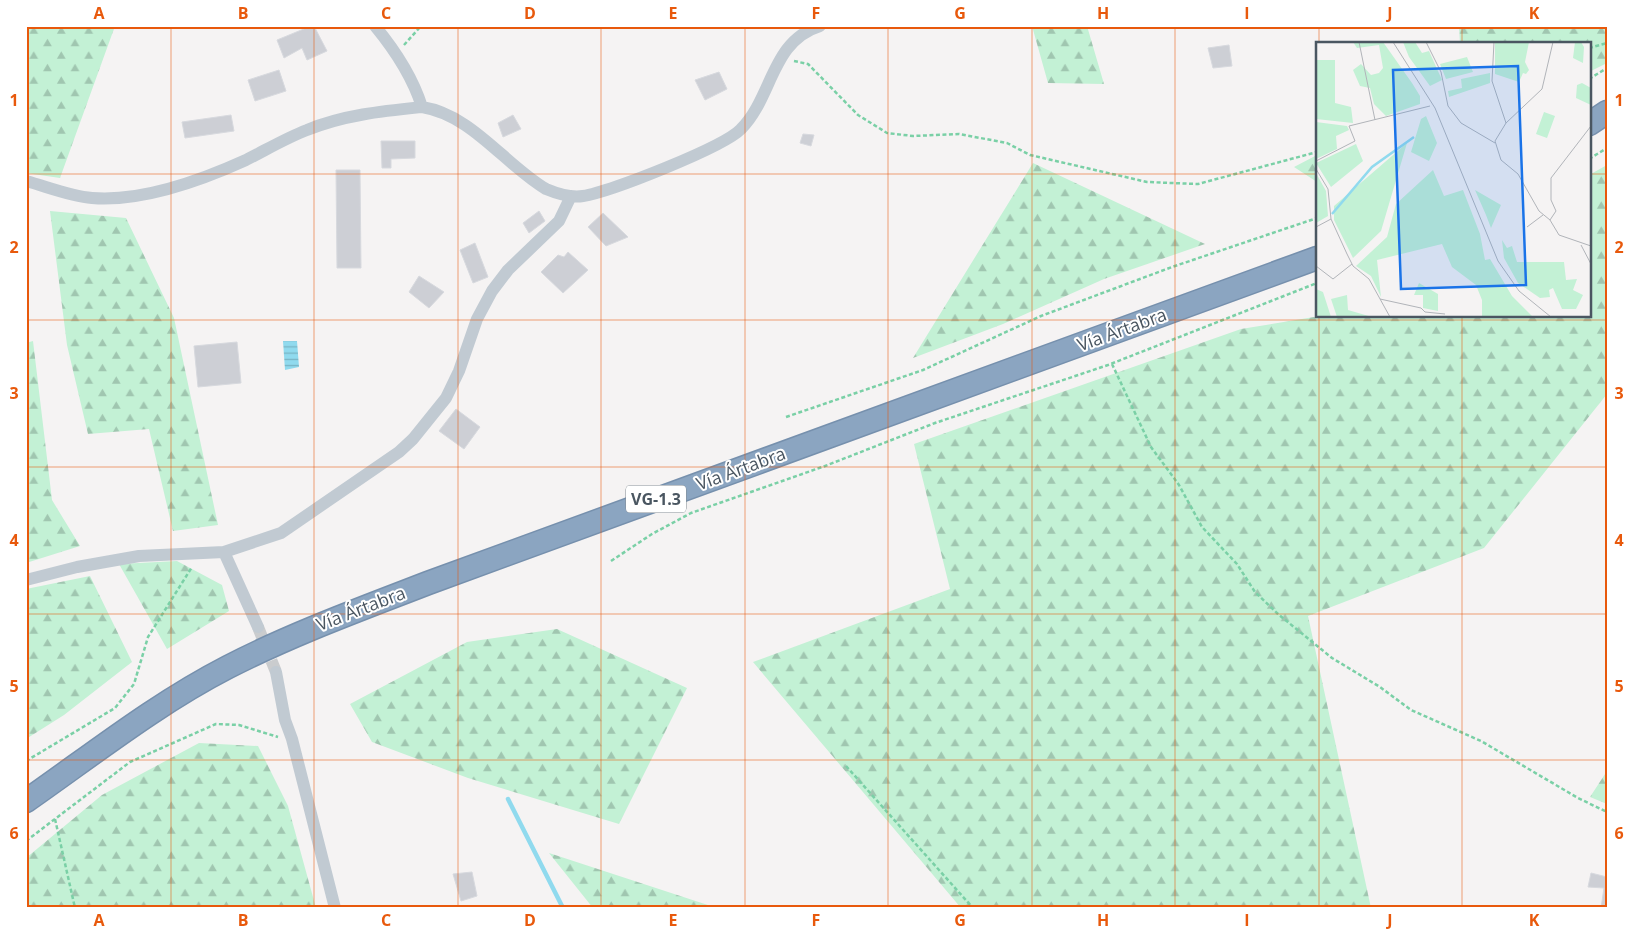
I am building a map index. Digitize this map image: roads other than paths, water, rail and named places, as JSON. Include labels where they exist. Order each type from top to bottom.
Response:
[{"type":"highway","points":[[1590,123],[1607,112]]},
{"type":"highway","name":"Vía Ártabra","points":[[26,801],[144,717],[227,667],[296,634],[428,583],[1316,258]]},
{"type":"street","points":[[375,26],[417,92],[422,107]]},
{"type":"street","points":[[26,181],[91,198],[148,192],[181,185],[244,160],[307,130],[336,120],[422,107],[432,109],[460,121],[534,182],[558,194],[583,196],[601,192],[732,138],[755,111],[779,58],[791,43],[809,29],[820,26]]},
{"type":"street","points":[[26,580],[139,556],[224,552],[281,533],[326,500],[399,452],[413,440],[446,398],[459,372],[477,319],[492,291],[508,270],[559,221],[571,196]]},
{"type":"street","points":[[224,552],[258,627]]},
{"type":"street","points":[[276,672],[285,720],[292,739],[335,908]]},
{"type":"water","points":[[283,341],[297,341],[299,367],[285,370]]},
{"type":"waterway","points":[[508,799],[563,908]]},
{"type":"tunnel","points":[[258,627],[276,672]]}]
